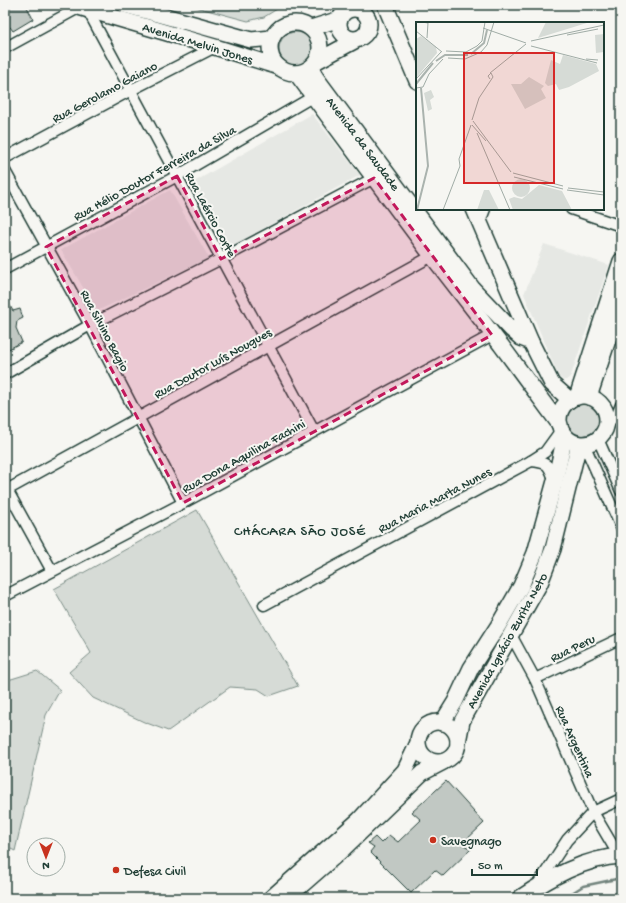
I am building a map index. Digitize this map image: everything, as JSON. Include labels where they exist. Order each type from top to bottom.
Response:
[{"type":"street","name":"Avenida Melvin Jones","points":[[125,5],[251,40],[272,38]]},
{"type":"street","name":"Avenida Melvin Jones","points":[[80,7],[279,67]]},
{"type":"street","points":[[5,48],[80,7]]},
{"type":"street","name":"Rua Laércio Corte","points":[[80,7],[131,90],[314,431]]},
{"type":"street","points":[[314,64],[320,54],[320,47],[319,40],[311,28],[293,23],[277,31],[272,38],[270,46],[274,61],[284,71],[296,73],[304,72],[314,64],[363,35],[369,23],[365,14],[357,9],[366,9],[393,26],[416,79]]},
{"type":"street","points":[[311,28],[366,9]]},
{"type":"street","points":[[363,35],[350,39],[342,34],[339,24],[366,9]]},
{"type":"street","points":[[363,35],[366,9]]},
{"type":"street","name":"Rua Gerolamo Gaiano","points":[[5,158],[131,90],[215,47]]},
{"type":"street","name":"Avenida da Saudade","points":[[314,64],[311,69],[317,79],[473,289],[521,337],[552,384],[578,398]]},
{"type":"street","name":"Avenida da Saudade","points":[[296,73],[432,256],[497,340],[562,430]]},
{"type":"street","name":"Rua Hélio Doutor Ferreira da Silva","points":[[5,268],[177,176],[314,96]]},
{"type":"street","name":"Rua Silvino Bagio","points":[[5,171],[90,325],[137,418],[183,502]]},
{"type":"street","points":[[5,374],[90,325],[221,259],[374,178]]},
{"type":"street","points":[[574,210],[621,226]]},
{"type":"street","points":[[480,213],[521,337],[497,340]]},
{"type":"street","name":"Rua Doutor Luís Nougues","points":[[6,489],[432,256]]},
{"type":"street","points":[[578,398],[621,261]]},
{"type":"street","points":[[578,398],[596,399],[605,409],[607,416],[607,423],[602,435],[587,443],[571,441],[562,430],[559,418],[561,411],[578,398],[621,301]]},
{"type":"street","name":"Rua Dona Aquilina Fachini","points":[[5,596],[314,431],[497,340]]},
{"type":"street","points":[[607,423],[617,415],[621,405]]},
{"type":"street","name":"Rua Maria Marta Nunes","points":[[264,605],[531,461],[545,452],[562,430]]},
{"type":"street","name":"Avenida Ignácio Zurita Neto","points":[[442,722],[455,702],[471,668],[521,586],[535,553],[555,481],[562,430]]},
{"type":"street","points":[[587,443],[621,491]]},
{"type":"street","points":[[587,443],[621,527]]},
{"type":"street","name":"Avenida Ignácio Zurita Neto","points":[[458,742],[462,721],[540,583],[553,549],[587,443]]},
{"type":"street","points":[[531,461],[543,462],[548,465],[555,481]]},
{"type":"street","points":[[6,489],[52,571]]},
{"type":"street","name":"Rua Argentina","points":[[511,635],[535,679],[594,812],[620,856]]},
{"type":"street","name":"Rua Peru","points":[[535,679],[621,638]]},
{"type":"street","points":[[271,898],[359,820],[405,770],[417,745],[419,733],[423,728],[435,722],[442,722],[448,725],[457,736],[457,749],[454,755],[422,772],[343,850],[287,898]]},
{"type":"street","points":[[417,745],[419,752],[429,761],[436,763],[443,762]]},
{"type":"street","points":[[536,888],[567,840],[594,812],[621,799]]},
{"type":"street","points":[[520,898],[567,871],[592,861],[620,856]]},
{"type":"highlighted area","points":[[177,176],[221,259],[374,178],[492,335],[183,503],[46,247]]},
{"type":"shaded area","points":[[188,5],[280,5],[277,9],[264,17],[248,21]]},
{"type":"shaded area","points":[[296,32],[308,37],[313,49],[308,61],[296,66],[284,61],[279,49],[284,37]]},
{"type":"shaded area","points":[[312,114],[360,175],[232,246],[222,239],[193,188],[194,182]]},
{"type":"shaded area","points":[[170,190],[209,258],[97,311],[61,250]]},
{"type":"shaded area","points":[[544,244],[609,265],[570,378],[566,380],[559,377],[524,294]]},
{"type":"shaded area","points":[[583,403],[595,408],[600,420],[595,432],[583,437],[571,432],[566,420],[571,408]]},
{"type":"shaded area","points":[[197,510],[298,686],[269,696],[258,689],[230,687],[168,731],[144,722],[93,698],[69,672],[91,653],[54,589]]},
{"type":"shaded area","points":[[37,671],[60,690],[46,715],[15,851],[5,846],[5,681]]},
{"type":"building","points":[[9,5],[26,5],[33,19],[13,31],[10,27],[5,27],[5,7]]},
{"type":"building","points":[[9,304],[13,311],[20,309],[23,318],[17,321],[16,328],[22,342],[5,351],[5,306]]},
{"type":"building","name":"Savegnago","points":[[446,781],[484,823],[462,844],[471,849],[443,876],[435,870],[411,893],[370,852],[374,847],[368,843],[375,837],[381,843],[389,835],[398,842],[421,820],[412,812]]},
{"type":"waterway","points":[[564,898],[583,886],[621,878]]},
{"type":"place","name":"Savegnago","points":[[433,840]]},
{"type":"place","name":"Defesa Civil","points":[[116,870]]},
{"type":"district","name":"CHÁCARA SÃO JOSÉ","points":[[300,530]]}]
